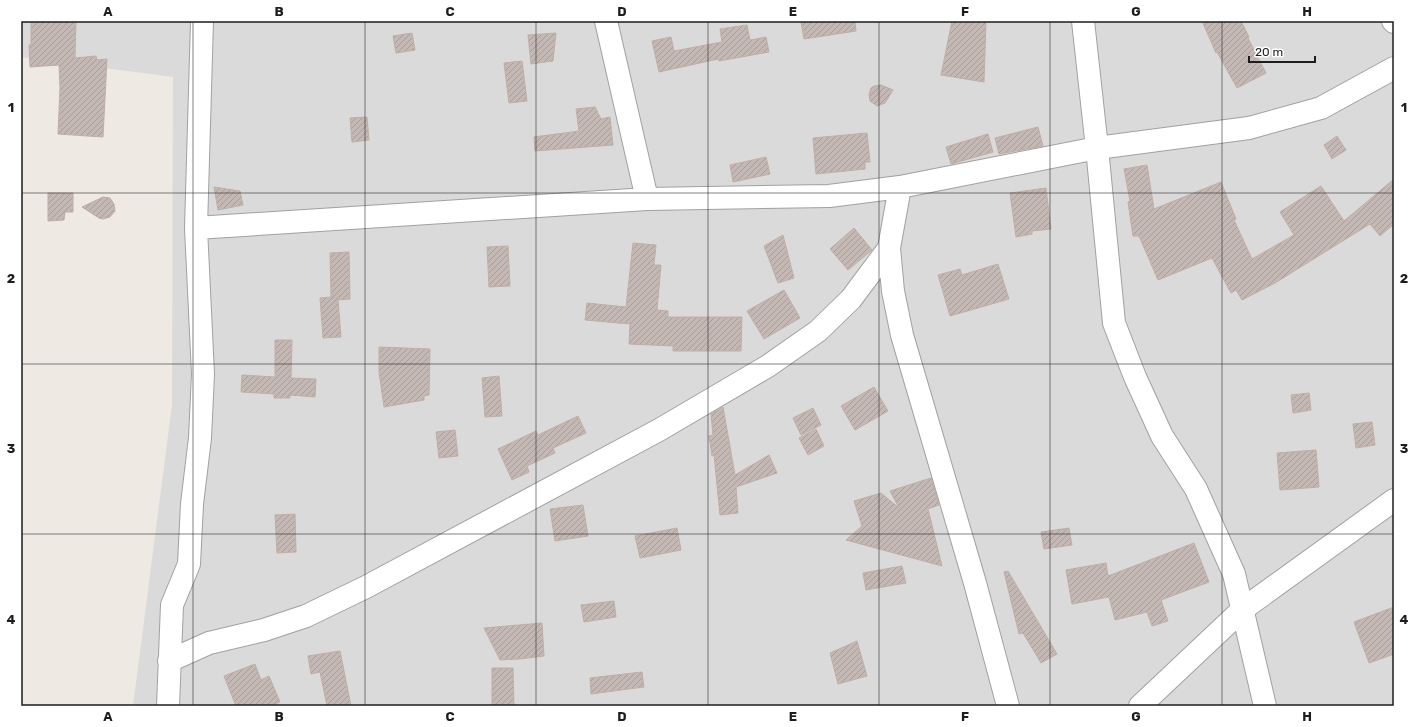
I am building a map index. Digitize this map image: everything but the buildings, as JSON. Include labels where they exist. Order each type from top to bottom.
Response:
[{"type":"street","points":[[168,706],[172,605],[189,564],[192,504],[200,438],[203,374],[196,228],[202,21]]},
{"type":"street","points":[[606,21],[647,199]]},
{"type":"street","points":[[1083,21],[1114,323],[1135,377],[1162,436],[1196,489],[1234,574],[1265,706]]},
{"type":"street","points":[[196,228],[647,199],[829,196],[900,187],[1097,148],[1249,128],[1321,108],[1394,68]]},
{"type":"street","points":[[900,187],[889,248],[893,291],[902,335],[976,583],[1008,706]]},
{"type":"street","points":[[169,661],[209,643],[264,630],[306,616],[366,587],[659,430],[768,366],[818,331],[851,299],[889,248]]},
{"type":"street","points":[[1140,706],[1243,609],[1394,500]]},
{"type":"shaded area","points":[[21,21],[1394,21],[1394,706],[133,706],[172,405],[173,77],[21,57]]}]
